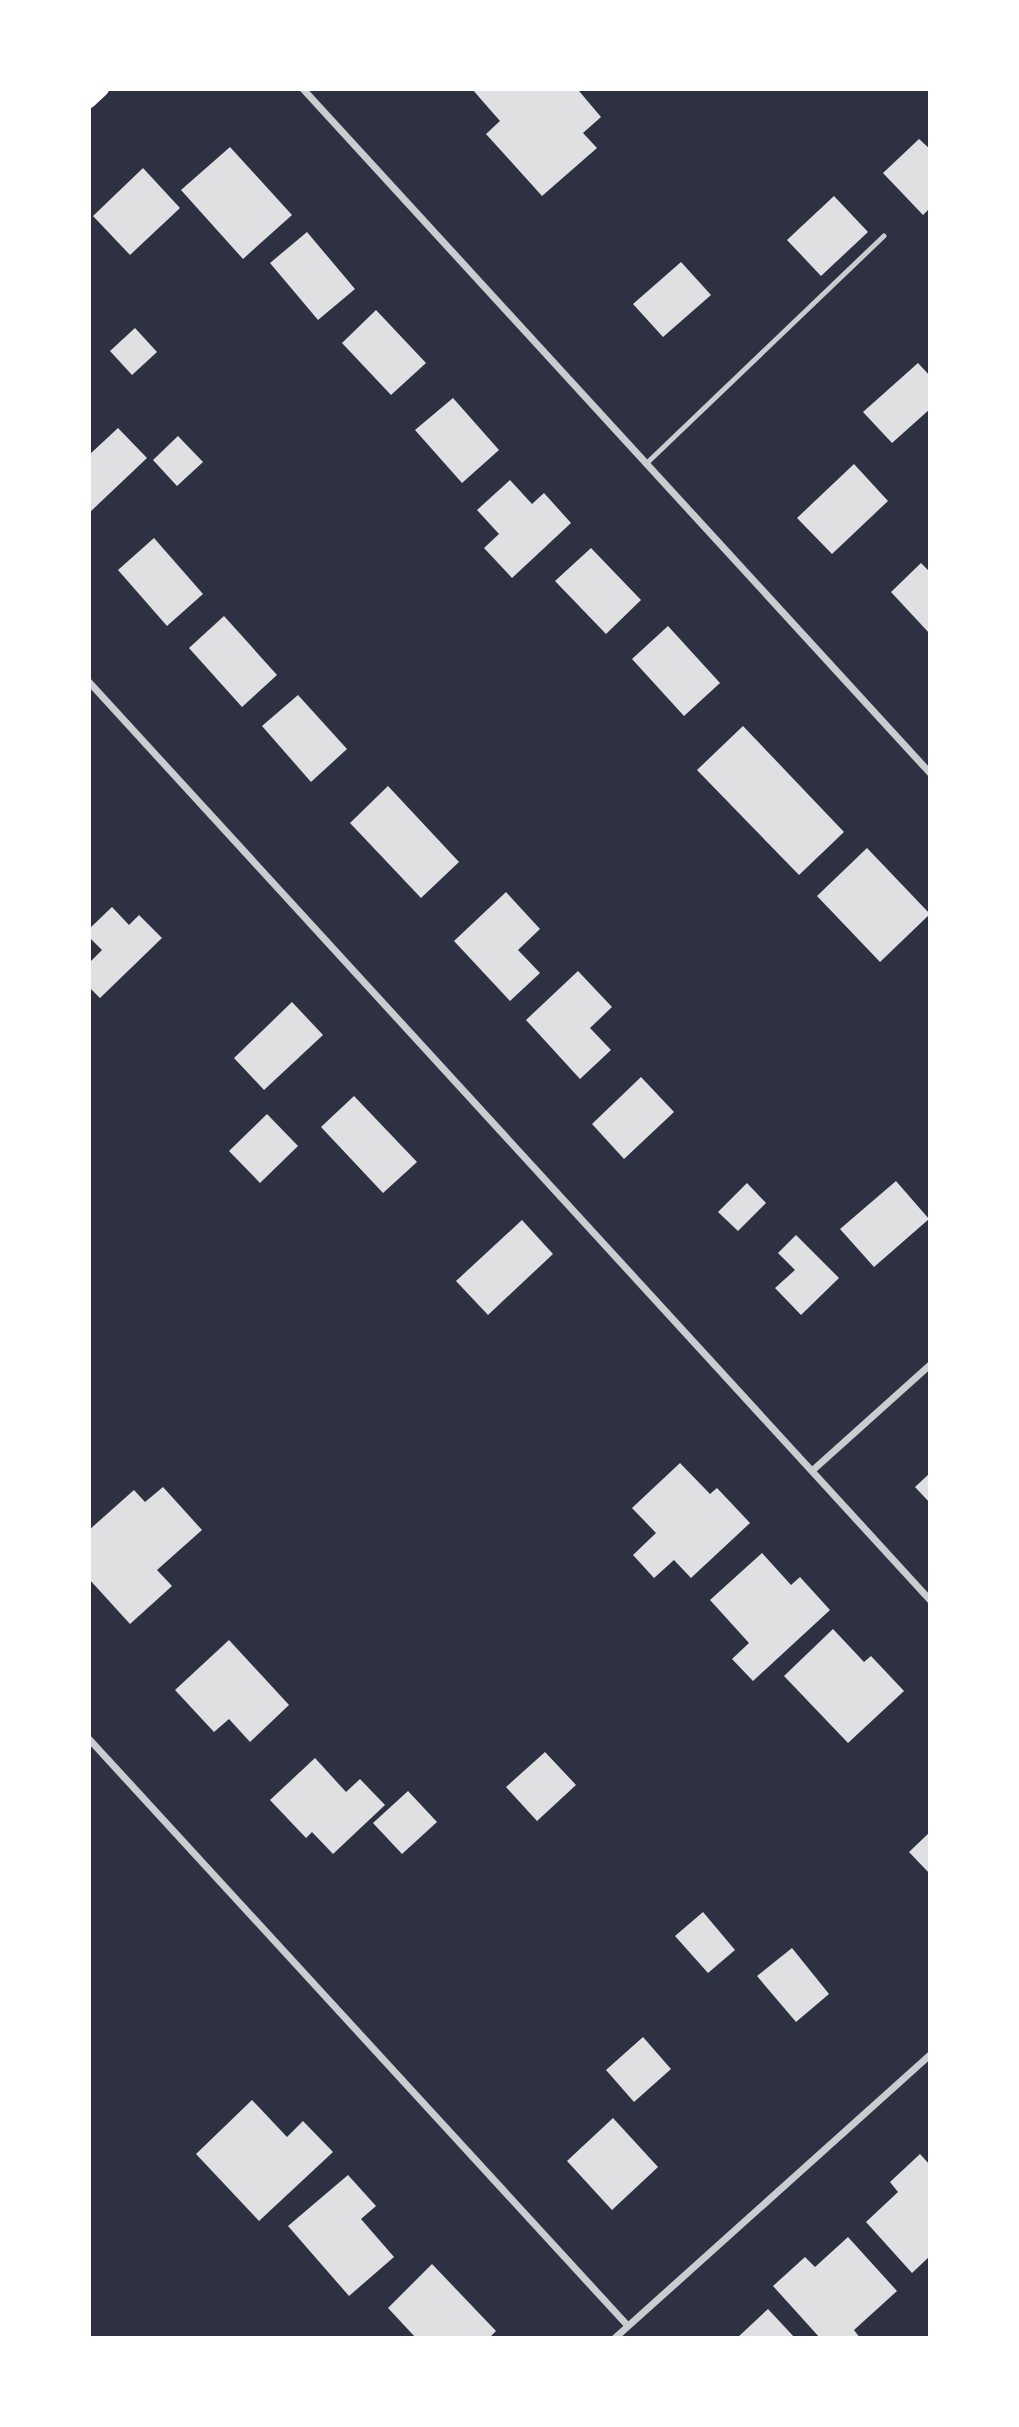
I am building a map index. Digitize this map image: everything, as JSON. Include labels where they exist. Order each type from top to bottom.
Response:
[{"type":"main road","points":[[89,101],[102,89]]},
{"type":"street","points":[[303,89],[930,773]]},
{"type":"street","points":[[89,681],[930,1600]]},
{"type":"street","points":[[812,1471],[930,1365]]},
{"type":"street","points":[[89,1739],[628,2326]]},
{"type":"street","points":[[615,2338],[930,2055]]},
{"type":"lane","points":[[647,463],[884,236]]},
{"type":"building","points":[[472,89],[581,89],[579,91],[601,117],[583,133],[597,148],[542,196],[486,134],[500,121]]},
{"type":"building","points":[[919,139],[930,149],[930,208],[923,215],[883,173]]},
{"type":"building","points":[[230,147],[292,215],[243,259],[181,190]]},
{"type":"building","points":[[143,168],[180,208],[130,255],[93,216]]},
{"type":"building","points":[[834,196],[868,232],[821,276],[787,240]]},
{"type":"building","points":[[307,232],[355,289],[318,320],[270,263]]},
{"type":"building","points":[[681,262],[711,295],[663,337],[633,304]]},
{"type":"building","points":[[376,310],[426,363],[391,395],[342,343]]},
{"type":"building","points":[[135,328],[157,352],[132,375],[110,351]]},
{"type":"building","points":[[918,363],[930,376],[930,409],[892,443],[863,412]]},
{"type":"building","points":[[453,398],[499,450],[462,483],[415,430]]},
{"type":"building","points":[[118,428],[147,458],[89,513],[89,455]]},
{"type":"building","points":[[178,436],[203,462],[177,486],[153,460]]},
{"type":"building","points":[[854,464],[888,501],[832,554],[797,518]]},
{"type":"building","points":[[510,480],[532,504],[544,493],[571,523],[512,578],[484,548],[499,534],[477,510]]},
{"type":"building","points":[[154,538],[203,594],[167,626],[118,570]]},
{"type":"building","points":[[591,548],[641,600],[606,634],[555,581]]},
{"type":"building","points":[[921,563],[930,572],[930,634],[891,592]]},
{"type":"building","points":[[224,616],[277,675],[242,707],[189,648]]},
{"type":"building","points":[[668,626],[720,683],[684,716],[632,659]]},
{"type":"building","points":[[298,695],[347,749],[311,782],[262,726]]},
{"type":"building","points":[[743,726],[844,832],[799,875],[697,770]]},
{"type":"building","points":[[388,786],[459,862],[421,898],[350,823]]},
{"type":"building","points":[[867,848],[930,914],[880,962],[817,896]]},
{"type":"building","points":[[506,892],[540,929],[518,950],[540,973],[510,1001],[454,941]]},
{"type":"building","points":[[112,907],[129,925],[139,915],[162,938],[100,998],[89,987],[89,963],[102,950],[89,937],[89,929]]},
{"type":"building","points":[[578,971],[612,1007],[590,1028],[611,1050],[580,1079],[526,1020]]},
{"type":"building","points":[[292,1002],[323,1035],[264,1090],[234,1058]]},
{"type":"building","points":[[641,1077],[674,1112],[624,1159],[592,1124]]},
{"type":"building","points":[[354,1096],[417,1162],[383,1193],[321,1127]]},
{"type":"building","points":[[267,1114],[298,1146],[260,1183],[229,1151]]},
{"type":"building","points":[[896,1181],[929,1219],[874,1267],[840,1229]]},
{"type":"building","points":[[747,1183],[766,1203],[738,1231],[718,1212]]},
{"type":"building","points":[[522,1220],[553,1254],[488,1315],[456,1281]]},
{"type":"building","points":[[796,1235],[839,1278],[801,1315],[775,1288],[795,1270],[778,1253]]},
{"type":"building","points":[[680,1463],[710,1494],[717,1488],[750,1523],[691,1578],[674,1560],[654,1578],[633,1555],[656,1533],[632,1508]]},
{"type":"building","points":[[930,1473],[930,1503],[915,1487]]},
{"type":"building","points":[[163,1487],[202,1530],[157,1570],[172,1586],[130,1624],[89,1579],[89,1530],[134,1490],[145,1502]]},
{"type":"building","points":[[762,1553],[791,1585],[800,1577],[830,1610],[753,1681],[732,1659],[749,1643],[710,1600]]},
{"type":"building","points":[[833,1629],[864,1662],[871,1656],[904,1691],[848,1743],[784,1676]]},
{"type":"building","points":[[229,1640],[289,1705],[250,1742],[229,1719],[214,1732],[175,1690]]},
{"type":"building","points":[[545,1752],[576,1785],[537,1821],[506,1787]]},
{"type":"building","points":[[315,1758],[346,1792],[360,1779],[385,1805],[333,1854],[312,1832],[306,1838],[270,1800]]},
{"type":"building","points":[[408,1791],[437,1822],[402,1854],[373,1823]]},
{"type":"building","points":[[930,1832],[930,1874],[909,1852]]},
{"type":"building","points":[[703,1912],[735,1950],[708,1973],[675,1936]]},
{"type":"building","points":[[792,1948],[829,1994],[796,2022],[757,1976]]},
{"type":"building","points":[[643,2037],[671,2069],[634,2102],[606,2070]]},
{"type":"building","points":[[252,2100],[287,2137],[303,2121],[333,2152],[259,2221],[196,2154]]},
{"type":"building","points":[[613,2118],[658,2167],[612,2210],[567,2161]]},
{"type":"building","points":[[920,2154],[930,2165],[930,2256],[912,2273],[866,2222],[898,2192],[890,2182]]},
{"type":"building","points":[[348,2175],[376,2206],[361,2219],[394,2257],[349,2296],[288,2226]]},
{"type":"building","points":[[848,2237],[897,2291],[854,2330],[860,2338],[820,2338],[773,2286],[805,2257],[815,2267]]},
{"type":"building","points":[[432,2264],[496,2331],[489,2338],[416,2338],[388,2308]]},
{"type":"building","points":[[768,2309],[795,2338],[737,2338]]}]
